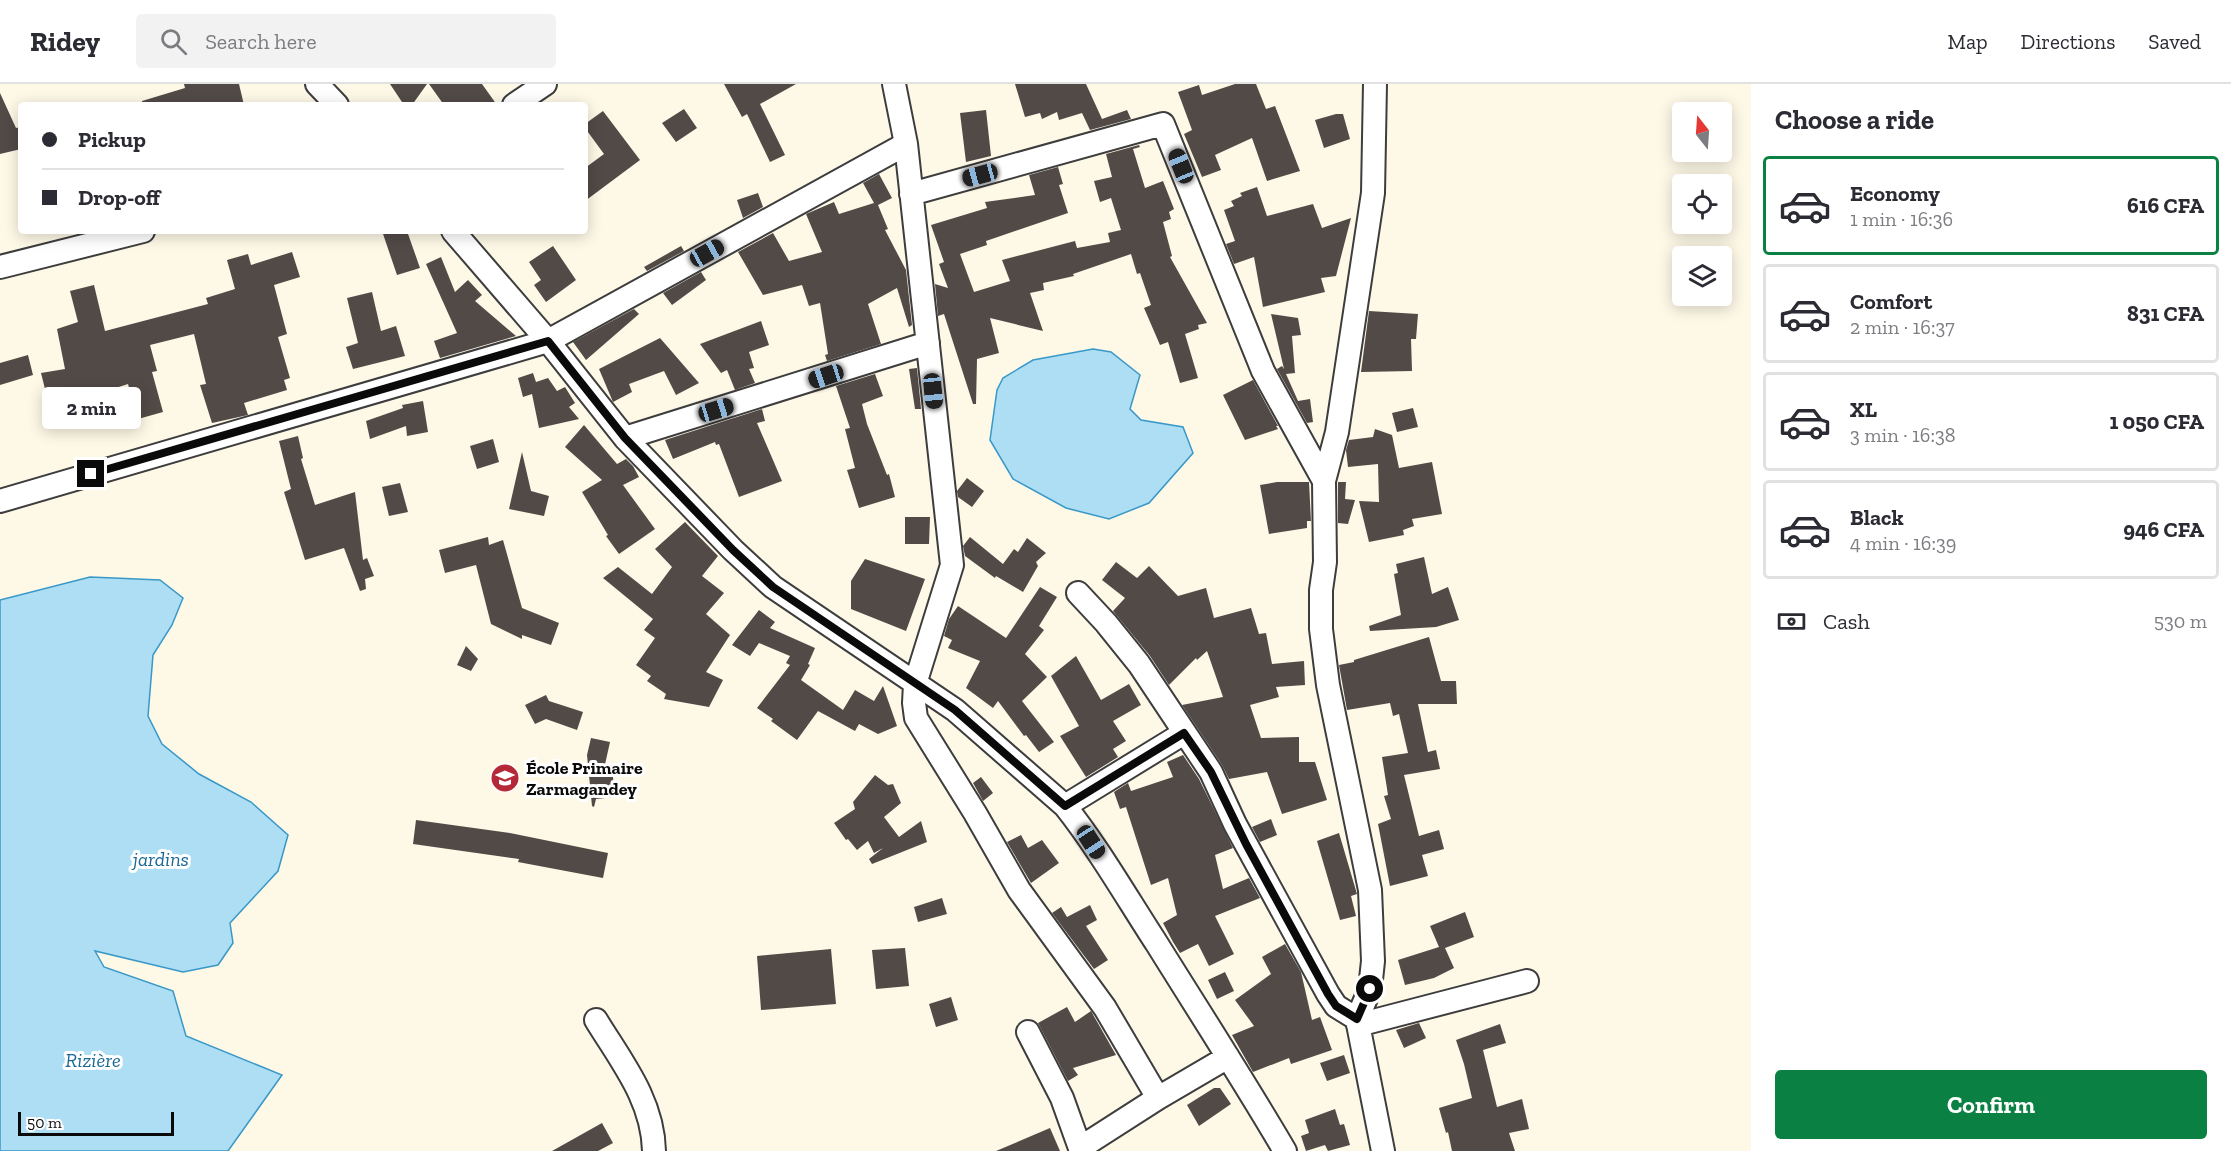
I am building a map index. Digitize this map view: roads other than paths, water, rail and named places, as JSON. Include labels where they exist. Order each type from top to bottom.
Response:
[{"type":"street","points":[[317,84],[334,102]]},
{"type":"street","points":[[518,102],[545,84]]},
{"type":"street","points":[[894,84],[906,144],[952,565],[915,684],[916,718],[975,813],[1019,890],[1105,1008],[1158,1098]]},
{"type":"street","points":[[1375,84],[1373,193],[1337,432],[1324,481],[1325,562],[1321,590],[1321,629],[1328,685],[1370,900],[1373,961],[1370,989],[1358,1022],[1383,1151]]},
{"type":"street","points":[[911,194],[1163,124],[1263,371],[1324,481]]},
{"type":"street","points":[[0,501],[548,341],[906,144]]},
{"type":"street","points":[[0,267],[131,234]]},
{"type":"street","points":[[456,234],[548,341],[625,438],[733,550],[773,587],[955,710],[1065,806],[1080,825],[1228,1057],[1285,1151]]},
{"type":"street","points":[[625,438],[928,343]]},
{"type":"street","points":[[1078,593],[1139,664],[1211,772],[1240,834],[1336,1006],[1358,1022],[1527,981]]},
{"type":"street","points":[[1065,806],[1184,733]]},
{"type":"street","points":[[596,1020],[644,1098],[654,1134],[654,1151]]},
{"type":"street","points":[[1028,1032],[1062,1098],[1081,1149],[1158,1098],[1228,1057]]},
{"type":"water","points":[[1093,349],[1111,352],[1140,375],[1130,409],[1141,420],[1183,427],[1193,453],[1149,503],[1109,519],[1066,508],[1013,479],[990,440],[997,390],[1003,378],[1033,360]]},
{"type":"water","points":[[90,577],[160,580],[183,598],[172,625],[153,655],[148,716],[162,744],[199,774],[251,802],[288,835],[278,871],[230,923],[233,943],[218,965],[183,972],[95,951],[104,967],[173,991],[186,1036],[282,1075],[228,1151],[0,1151],[0,600]]},
{"type":"place","name":"École Primaire Zarmagandey","points":[[505,778]]},
{"type":"water label","name":"jardins","points":[[161,859]]},
{"type":"water label","name":"Rizière","points":[[93,1060]]}]
